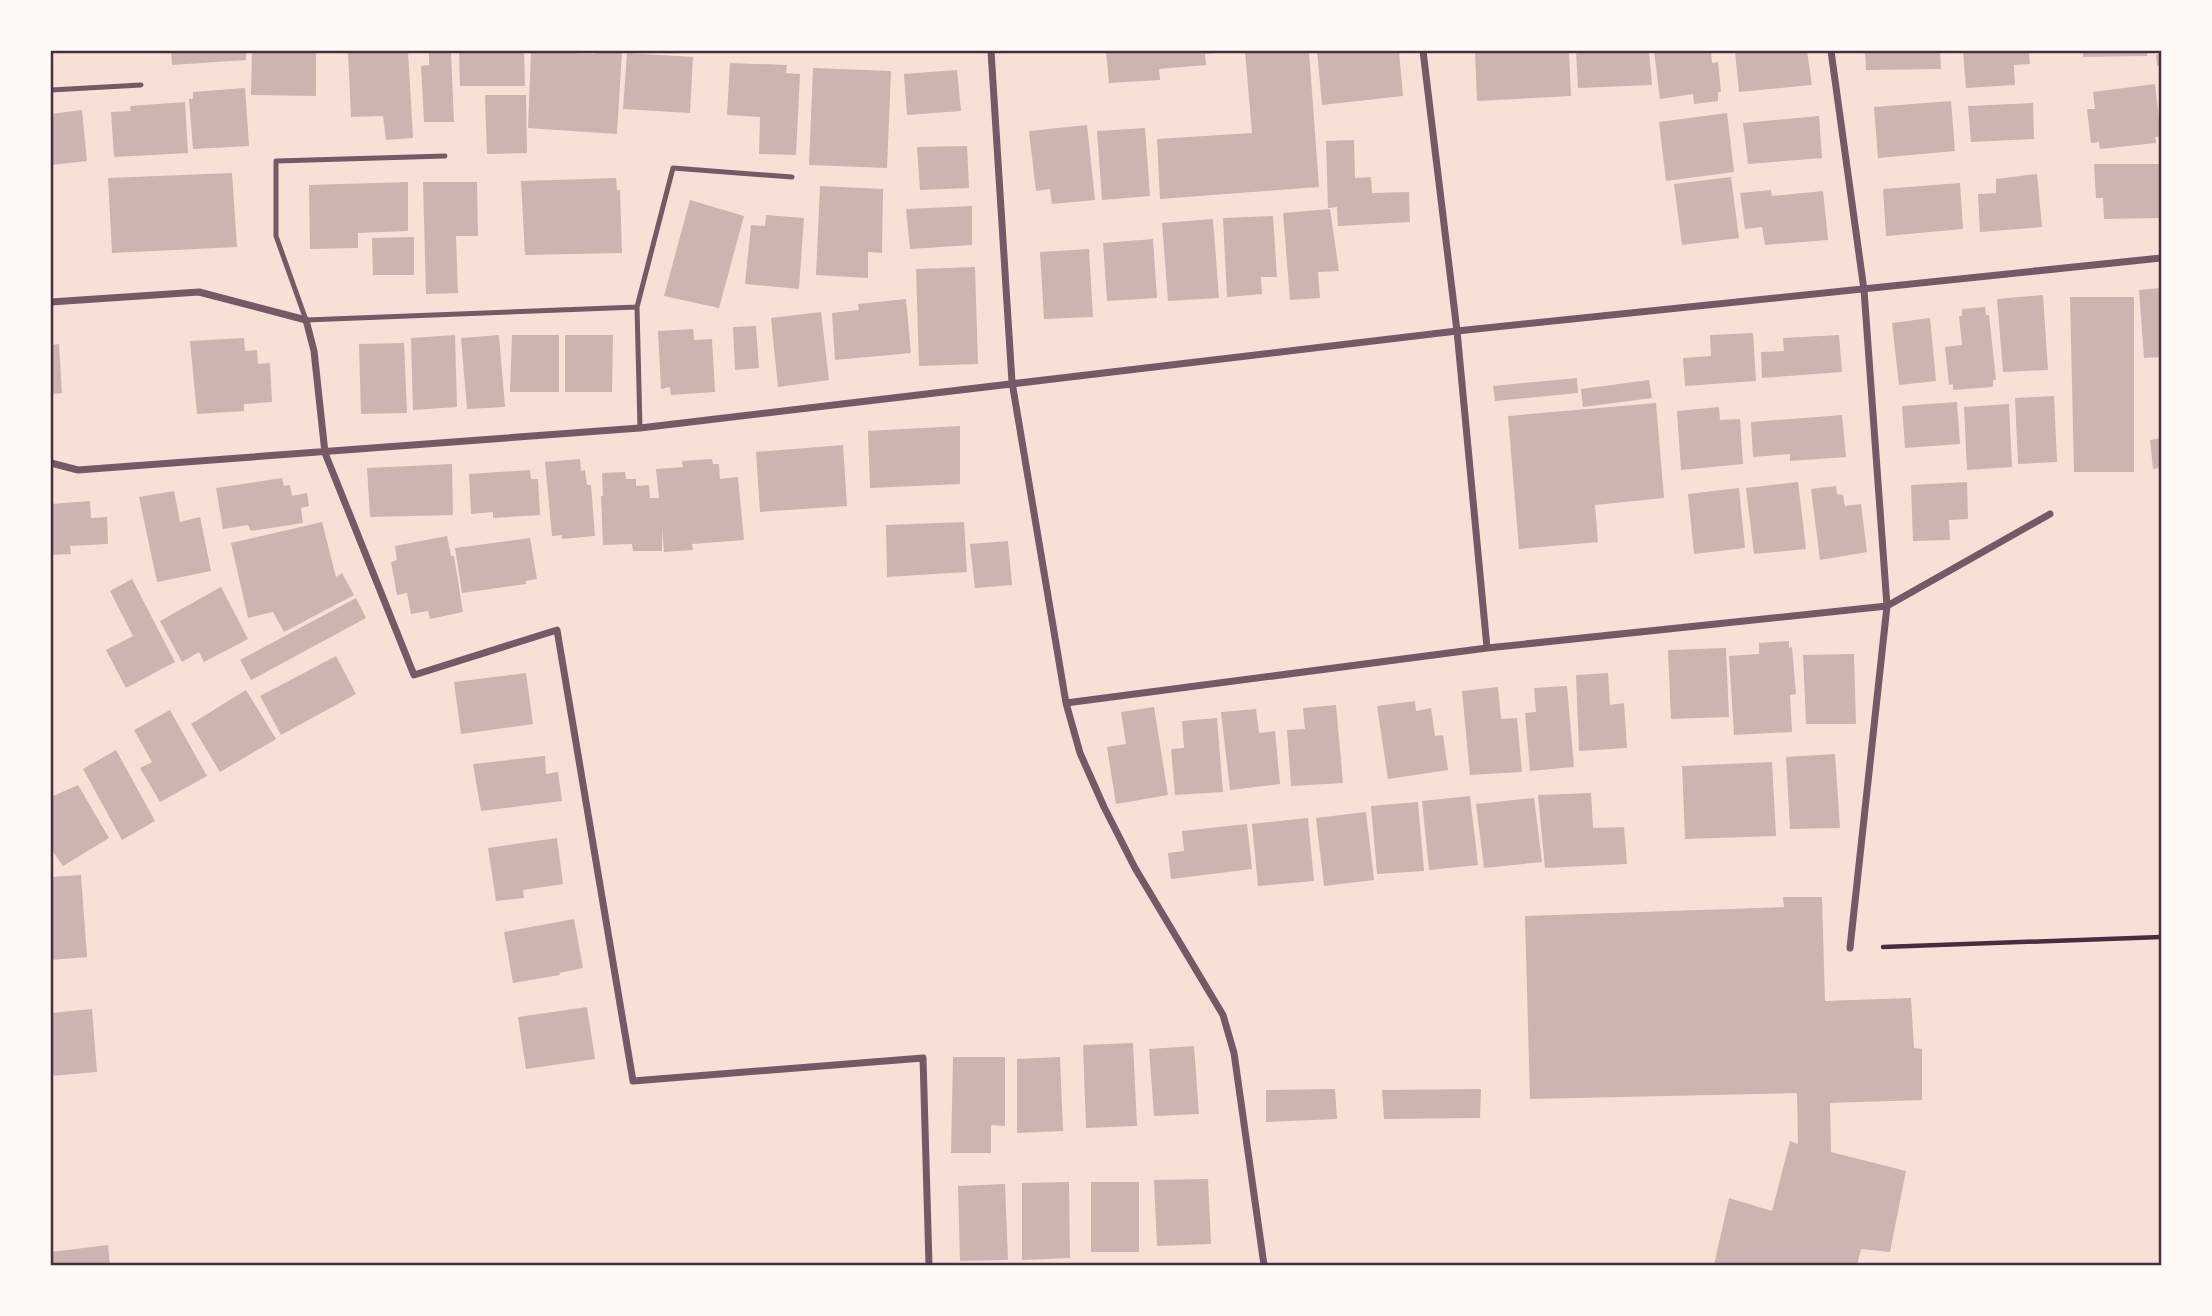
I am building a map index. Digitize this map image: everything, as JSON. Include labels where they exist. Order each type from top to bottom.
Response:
[{"type":"street","points":[[991,51],[1012,382],[1066,703],[1080,753],[1104,807],[1135,868],[1223,1015],[1234,1053],[1264,1265]]},
{"type":"street","points":[[1423,51],[1457,331],[1487,648]]},
{"type":"street","points":[[1831,51],[1864,290],[1887,606],[1850,948]]},
{"type":"street","points":[[51,463],[78,470],[640,428],[1457,331],[2161,258]]},
{"type":"street","points":[[51,302],[199,292],[306,320],[314,351],[325,453],[414,675],[557,630],[633,1082],[923,1058],[929,1265]]},
{"type":"street","points":[[1066,703],[1487,648],[1887,606],[2050,514]]},
{"type":"lane","points":[[51,90],[141,85]]},
{"type":"lane","points":[[445,156],[276,161],[276,236],[306,320],[637,307]]},
{"type":"lane","points":[[640,428],[637,307],[673,168],[792,177]]},
{"type":"path","points":[[1850,948],[2161,937]]},
{"type":"building","points":[[171,51],[246,51],[246,60],[172,65]]},
{"type":"building","points":[[252,51],[316,51],[316,96],[251,95]]},
{"type":"building","points":[[348,51],[408,51],[413,138],[386,140],[383,116],[351,117]]},
{"type":"building","points":[[429,51],[451,51],[454,122],[424,122],[421,66],[429,65]]},
{"type":"building","points":[[459,51],[524,51],[525,86],[460,86]]},
{"type":"building","points":[[531,51],[595,54],[596,51],[622,51],[617,134],[528,128]]},
{"type":"building","points":[[1106,51],[1216,53],[1205,54],[1206,65],[1159,69],[1160,80],[1109,83]]},
{"type":"building","points":[[1245,51],[1309,51],[1319,187],[1160,199],[1157,139],[1252,133]]},
{"type":"building","points":[[1317,51],[1399,51],[1403,96],[1322,105]]},
{"type":"building","points":[[1475,51],[1569,51],[1571,96],[1477,101]]},
{"type":"building","points":[[1576,51],[1649,51],[1652,85],[1578,88]]},
{"type":"building","points":[[1654,51],[1711,51],[1712,63],[1718,62],[1721,92],[1718,92],[1718,101],[1694,104],[1693,94],[1660,99]]},
{"type":"building","points":[[1735,51],[1807,51],[1812,85],[1739,92]]},
{"type":"building","points":[[1865,51],[1940,51],[1941,69],[1866,70]]},
{"type":"building","points":[[1963,51],[2029,51],[2030,64],[2014,65],[2015,85],[1966,88]]},
{"type":"building","points":[[2083,51],[2147,51],[2147,56],[2083,57]]},
{"type":"building","points":[[627,53],[693,57],[690,113],[623,109]]},
{"type":"building","points":[[2161,53],[2161,66],[2157,66],[2156,55]]},
{"type":"building","points":[[730,63],[787,65],[786,73],[800,74],[796,155],[759,154],[760,117],[727,115]]},
{"type":"building","points":[[813,68],[891,71],[887,168],[809,165]]},
{"type":"building","points":[[957,70],[961,111],[907,115],[904,74]]},
{"type":"building","points":[[2155,84],[2161,137],[2155,137],[2156,143],[2100,149],[2099,142],[2091,143],[2087,109],[2095,109],[2093,92]]},
{"type":"building","points":[[245,88],[249,146],[193,149],[189,99],[193,99],[193,92]]},
{"type":"building","points":[[485,95],[526,95],[527,153],[487,154]]},
{"type":"building","points":[[1951,101],[1955,151],[1878,158],[1874,107]]},
{"type":"building","points":[[185,102],[188,153],[114,157],[111,112],[131,111],[130,106]]},
{"type":"building","points":[[2033,103],[2034,139],[1971,142],[1968,106]]},
{"type":"building","points":[[82,110],[87,161],[51,165],[51,114]]},
{"type":"building","points":[[1727,113],[1734,172],[1666,181],[1659,122]]},
{"type":"building","points":[[1819,116],[1822,158],[1748,164],[1743,123]]},
{"type":"building","points":[[1087,125],[1095,200],[1052,204],[1050,189],[1036,191],[1029,131]]},
{"type":"building","points":[[1145,128],[1150,196],[1102,200],[1097,131]]},
{"type":"building","points":[[1354,140],[1355,178],[1371,177],[1372,193],[1409,192],[1410,222],[1338,226],[1337,207],[1328,208],[1326,141]]},
{"type":"building","points":[[967,146],[969,188],[920,190],[917,147]]},
{"type":"building","points":[[2094,164],[2161,164],[2161,218],[2104,219],[2103,198],[2096,198]]},
{"type":"building","points":[[232,173],[237,247],[112,253],[108,178]]},
{"type":"building","points":[[2037,174],[2042,227],[1980,232],[1978,194],[1996,193],[1996,179]]},
{"type":"building","points":[[1731,177],[1739,238],[1682,245],[1674,184]]},
{"type":"building","points":[[616,178],[617,190],[620,190],[622,253],[525,255],[521,181]]},
{"type":"building","points":[[408,182],[408,231],[358,233],[358,248],[310,249],[309,185]]},
{"type":"building","points":[[423,182],[477,182],[478,236],[456,236],[458,293],[426,294]]},
{"type":"building","points":[[1960,183],[1963,229],[1886,236],[1883,189]]},
{"type":"building","points":[[820,186],[883,189],[882,253],[868,252],[868,278],[816,275]]},
{"type":"building","points":[[1771,190],[1772,196],[1823,191],[1828,240],[1765,245],[1762,227],[1745,229],[1740,193]]},
{"type":"building","points":[[690,200],[744,216],[719,308],[664,296]]},
{"type":"building","points":[[972,206],[972,245],[910,249],[906,209]]},
{"type":"building","points":[[1330,209],[1339,271],[1318,272],[1320,298],[1290,300],[1283,213]]},
{"type":"building","points":[[766,215],[804,218],[799,289],[745,284],[751,225],[765,226]]},
{"type":"building","points":[[1273,216],[1277,277],[1261,277],[1262,294],[1227,297],[1223,218]]},
{"type":"building","points":[[1213,219],[1219,298],[1168,301],[1162,223]]},
{"type":"building","points":[[414,237],[414,275],[373,275],[372,238]]},
{"type":"building","points":[[1153,239],[1157,298],[1107,301],[1103,243]]},
{"type":"building","points":[[1089,249],[1093,317],[1044,319],[1040,252]]},
{"type":"building","points":[[975,267],[978,364],[919,366],[916,269]]},
{"type":"building","points":[[2161,288],[2161,357],[2144,358],[2139,290]]},
{"type":"building","points":[[2043,295],[2048,370],[2003,372],[1997,299]]},
{"type":"building","points":[[2070,297],[2134,297],[2134,472],[2074,472]]},
{"type":"building","points":[[906,299],[911,353],[835,360],[832,313],[859,310],[858,304]]},
{"type":"building","points":[[1985,307],[1986,315],[1989,315],[1996,380],[1993,380],[1993,387],[1953,390],[1953,384],[1949,385],[1945,347],[1962,345],[1959,316],[1962,316],[1962,309]]},
{"type":"building","points":[[821,312],[829,380],[778,387],[771,318]]},
{"type":"building","points":[[1930,318],[1936,381],[1899,385],[1892,323]]},
{"type":"building","points":[[756,326],[759,368],[735,370],[733,327]]},
{"type":"building","points":[[693,329],[694,340],[712,339],[715,392],[671,395],[670,387],[661,389],[658,331]]},
{"type":"building","points":[[1753,333],[1756,381],[1685,386],[1683,358],[1711,356],[1710,335]]},
{"type":"building","points":[[455,335],[457,407],[413,410],[411,338]]},
{"type":"building","points":[[499,335],[505,407],[467,409],[461,338]]},
{"type":"building","points":[[512,335],[559,335],[559,392],[510,392]]},
{"type":"building","points":[[565,335],[613,335],[612,392],[565,392]]},
{"type":"building","points":[[1839,335],[1842,372],[1762,378],[1761,352],[1784,351],[1783,338]]},
{"type":"building","points":[[244,338],[245,351],[257,350],[258,364],[270,363],[272,402],[244,404],[244,411],[197,414],[190,341]]},
{"type":"building","points":[[404,343],[407,413],[361,414],[359,344]]},
{"type":"building","points":[[59,344],[62,393],[51,394],[51,345]]},
{"type":"building","points":[[1577,378],[1578,393],[1495,401],[1493,386]]},
{"type":"building","points":[[1649,380],[1652,398],[1583,407],[1581,389]]},
{"type":"building","points":[[2054,396],[2057,462],[2018,464],[2015,398]]},
{"type":"building","points":[[1957,402],[1960,444],[1905,448],[1902,406]]},
{"type":"building","points":[[1656,403],[1664,498],[1595,505],[1598,542],[1519,549],[1508,416]]},
{"type":"building","points":[[2009,404],[2012,467],[1967,470],[1964,407]]},
{"type":"building","points":[[1719,407],[1720,420],[1740,419],[1743,464],[1681,470],[1677,411]]},
{"type":"building","points":[[1842,415],[1846,457],[1790,461],[1790,454],[1753,457],[1751,422]]},
{"type":"building","points":[[960,426],[960,484],[870,488],[868,431]]},
{"type":"building","points":[[2161,438],[2161,468],[2153,469],[2150,440]]},
{"type":"building","points":[[843,445],[847,506],[760,512],[756,452]]},
{"type":"building","points":[[580,459],[581,471],[585,470],[587,485],[591,485],[595,536],[562,539],[562,535],[552,536],[545,462]]},
{"type":"building","points":[[712,459],[713,464],[719,464],[720,479],[738,477],[744,540],[692,544],[693,550],[664,552],[662,528],[662,551],[633,551],[632,544],[603,545],[602,473],[625,472],[626,479],[636,479],[636,486],[649,485],[650,498],[659,498],[656,469],[683,467],[682,461]]},
{"type":"building","points":[[452,464],[453,515],[370,517],[367,468]]},
{"type":"building","points":[[530,470],[531,479],[538,479],[540,515],[493,518],[493,512],[471,514],[469,474]]},
{"type":"building","points":[[282,478],[284,486],[290,485],[292,496],[307,493],[309,506],[301,508],[303,523],[251,531],[248,525],[223,529],[216,488]]},
{"type":"building","points":[[1798,482],[1806,549],[1754,554],[1746,488]]},
{"type":"building","points":[[1967,482],[1968,519],[1949,520],[1950,540],[1913,541],[1911,485]]},
{"type":"building","points":[[1836,486],[1837,494],[1843,495],[1845,506],[1861,504],[1867,552],[1820,560],[1811,489]]},
{"type":"building","points":[[1739,488],[1745,548],[1694,554],[1688,494]]},
{"type":"building","points":[[174,491],[180,522],[200,517],[211,571],[157,582],[139,497]]},
{"type":"building","points":[[90,501],[91,518],[107,517],[108,544],[70,546],[71,554],[51,555],[51,504]]},
{"type":"building","points":[[322,522],[336,577],[342,573],[354,595],[284,632],[273,612],[248,618],[231,543]]},
{"type":"building","points":[[964,522],[967,572],[887,577],[886,525]]},
{"type":"building","points":[[447,536],[451,556],[454,556],[463,612],[430,619],[428,611],[411,614],[407,593],[397,595],[391,562],[397,560],[395,546]]},
{"type":"building","points":[[530,538],[537,579],[526,581],[526,584],[462,593],[455,548]]},
{"type":"building","points":[[1008,541],[1012,585],[975,588],[970,544]]},
{"type":"building","points":[[132,579],[175,662],[126,688],[106,650],[133,636],[110,591]]},
{"type":"building","points":[[221,587],[248,639],[204,662],[199,652],[182,662],[160,621]]},
{"type":"building","points":[[356,598],[366,618],[251,680],[240,660]]},
{"type":"building","points":[[1789,641],[1789,648],[1792,647],[1796,694],[1790,695],[1792,732],[1734,735],[1729,656],[1759,654],[1759,643]]},
{"type":"building","points":[[1726,648],[1729,717],[1671,719],[1668,650]]},
{"type":"building","points":[[1854,654],[1856,724],[1806,724],[1803,655]]},
{"type":"building","points":[[336,656],[356,694],[281,735],[260,696]]},
{"type":"building","points":[[526,673],[533,724],[461,734],[454,682]]},
{"type":"building","points":[[1608,673],[1610,705],[1624,703],[1627,748],[1579,751],[1576,675]]},
{"type":"building","points":[[1567,686],[1574,767],[1530,771],[1525,713],[1536,712],[1534,688]]},
{"type":"building","points":[[1498,687],[1501,719],[1517,718],[1522,772],[1470,775],[1462,691]]},
{"type":"building","points":[[246,690],[276,739],[220,772],[191,724]]},
{"type":"building","points":[[1415,701],[1416,711],[1431,708],[1435,736],[1443,735],[1448,770],[1388,779],[1377,706]]},
{"type":"building","points":[[1336,705],[1343,783],[1291,786],[1287,730],[1305,729],[1303,708]]},
{"type":"building","points":[[1154,707],[1168,795],[1116,804],[1107,747],[1126,744],[1121,712]]},
{"type":"building","points":[[1256,709],[1259,733],[1275,731],[1280,784],[1230,790],[1221,712]]},
{"type":"building","points":[[170,710],[207,776],[160,802],[140,768],[152,762],[134,730]]},
{"type":"building","points":[[1217,718],[1223,792],[1175,795],[1171,749],[1184,748],[1182,721]]},
{"type":"building","points":[[116,750],[155,821],[122,840],[83,769]]},
{"type":"building","points":[[1835,754],[1840,828],[1790,829],[1786,757]]},
{"type":"building","points":[[545,756],[546,774],[558,772],[562,801],[481,811],[473,764]]},
{"type":"building","points":[[1772,762],[1776,836],[1685,839],[1682,766]]},
{"type":"building","points":[[78,785],[109,838],[63,866],[51,849],[51,797]]},
{"type":"building","points":[[1591,793],[1593,828],[1624,827],[1627,864],[1545,868],[1538,795]]},
{"type":"building","points":[[1470,796],[1478,865],[1429,870],[1422,801]]},
{"type":"building","points":[[1534,798],[1542,862],[1484,868],[1476,804]]},
{"type":"building","points":[[1418,802],[1424,871],[1377,874],[1371,806]]},
{"type":"building","points":[[1366,812],[1374,880],[1324,886],[1316,818]]},
{"type":"building","points":[[1308,818],[1314,881],[1258,886],[1252,824]]},
{"type":"building","points":[[1247,824],[1252,869],[1171,879],[1168,853],[1184,851],[1182,831]]},
{"type":"building","points":[[557,838],[563,884],[523,890],[524,898],[496,901],[488,848]]},
{"type":"building","points":[[81,875],[87,957],[51,960],[51,877]]},
{"type":"building","points":[[1783,897],[1822,897],[1825,1001],[1911,998],[1914,1048],[1922,1049],[1922,1100],[1830,1103],[1831,1152],[1906,1171],[1890,1252],[1861,1249],[1857,1265],[1714,1265],[1729,1198],[1772,1211],[1790,1141],[1798,1144],[1797,1093],[1530,1099],[1525,916],[1784,907]]},
{"type":"building","points":[[574,919],[583,968],[513,983],[504,932]]},
{"type":"building","points":[[587,1007],[595,1059],[526,1069],[518,1017]]},
{"type":"building","points":[[92,1009],[97,1072],[51,1076],[51,1013]]},
{"type":"building","points":[[1133,1043],[1137,1126],[1086,1128],[1083,1045]]},
{"type":"building","points":[[1194,1046],[1199,1114],[1154,1116],[1149,1049]]},
{"type":"building","points":[[953,1057],[1005,1057],[1005,1126],[991,1125],[991,1153],[951,1153]]},
{"type":"building","points":[[1060,1057],[1063,1131],[1017,1133],[1017,1059]]},
{"type":"building","points":[[1335,1089],[1337,1119],[1266,1122],[1266,1090]]},
{"type":"building","points":[[1481,1089],[1480,1118],[1384,1119],[1382,1090]]},
{"type":"building","points":[[1208,1179],[1211,1244],[1157,1246],[1154,1180]]},
{"type":"building","points":[[1069,1182],[1070,1258],[1022,1260],[1022,1183]]},
{"type":"building","points":[[1091,1182],[1139,1182],[1139,1252],[1091,1252]]},
{"type":"building","points":[[1005,1184],[1008,1260],[960,1261],[958,1186]]},
{"type":"building","points":[[108,1245],[110,1265],[51,1265],[51,1252]]}]
